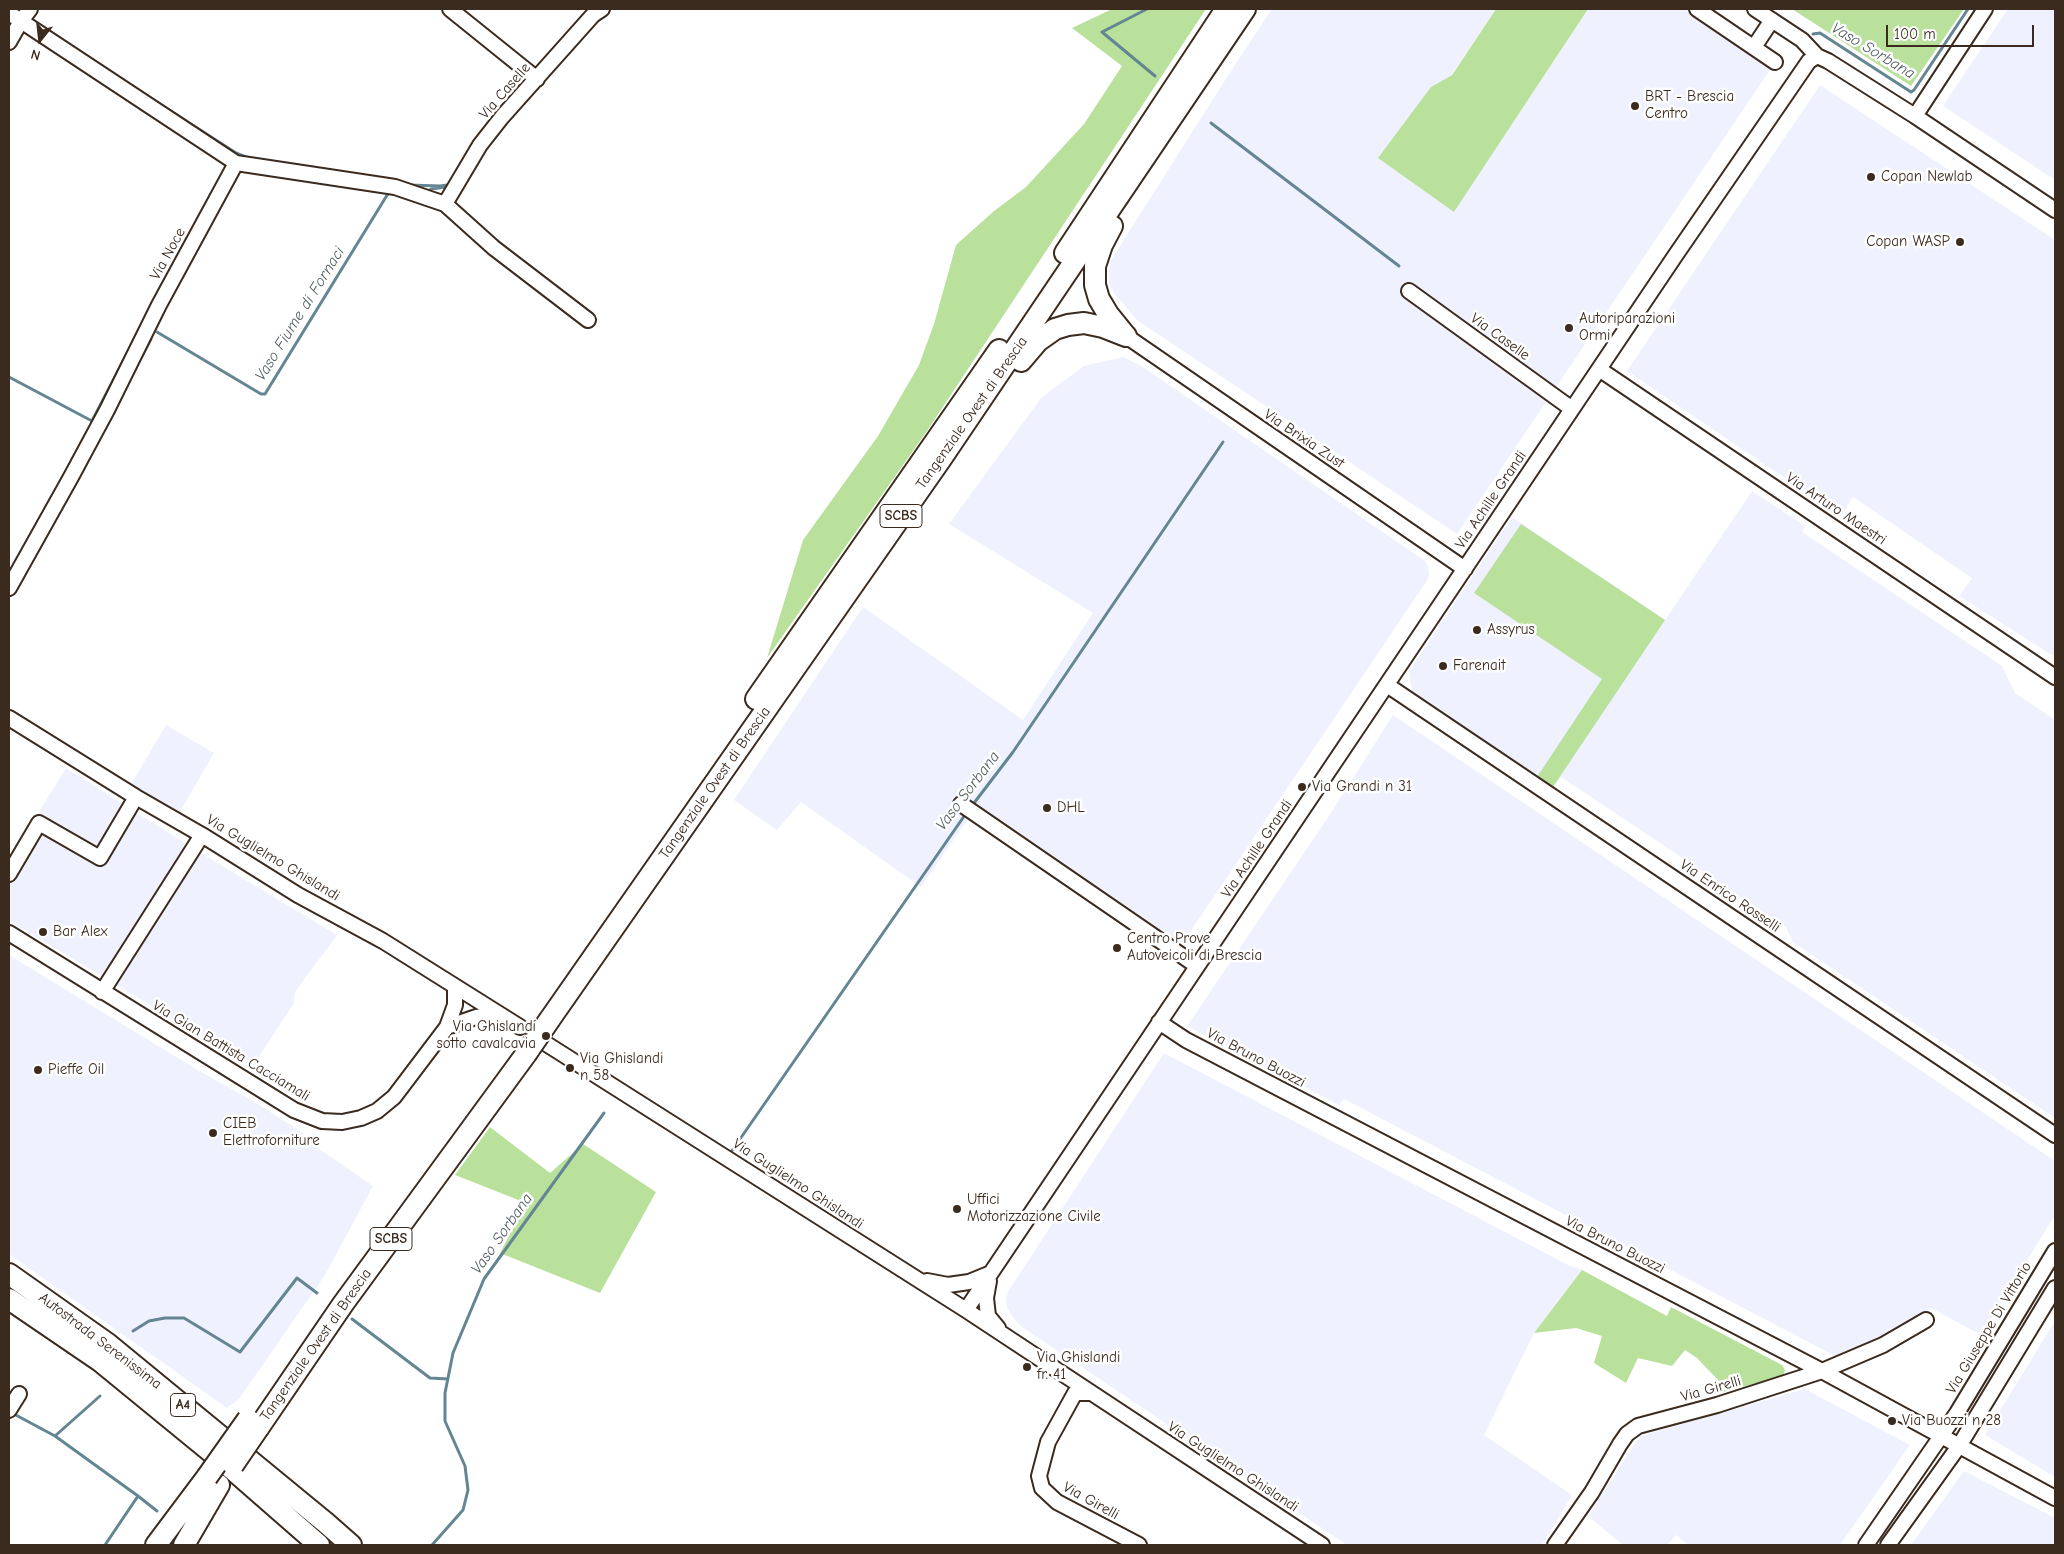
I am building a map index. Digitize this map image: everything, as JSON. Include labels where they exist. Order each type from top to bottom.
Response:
[{"type":"highway","name":"Tangenziale Ovest di Brescia","points":[[545,1015],[1049,278],[1226,9]]},
{"type":"highway","name":"Tangenziale Ovest di Brescia","points":[[156,1545],[209,1483],[343,1304],[520,1050],[941,459],[1245,9]]},
{"type":"highway","points":[[1126,336],[1108,314],[1099,299],[1095,284],[1095,266],[1102,245],[1140,182],[1158,139]]},
{"type":"highway","points":[[941,459],[966,436],[1026,355],[1038,342],[1055,329],[1084,323],[1103,327],[1126,336]]},
{"type":"highway","name":"Autostrada Serenissima","points":[[9,1274],[108,1344],[326,1523],[350,1545]]},
{"type":"highway","name":"Autostrada Serenissima","points":[[9,1298],[100,1361],[232,1469],[318,1545]]},
{"type":"highway","name":"Tangenziale Ovest di Brescia","points":[[170,1545],[209,1483]]},
{"type":"highway","points":[[144,1545],[209,1483]]},
{"type":"highway","points":[[184,1545],[209,1483]]},
{"type":"street","points":[[9,42],[30,9]]},
{"type":"street","points":[[450,9],[537,79]]},
{"type":"street","name":"Via Caselle","points":[[445,204],[480,145],[502,117],[593,16],[602,9]]},
{"type":"street","points":[[1697,9],[1775,62]]},
{"type":"street","points":[[1755,9],[1802,40],[1817,56],[1915,116],[2055,210]]},
{"type":"street","points":[[1915,116],[1985,9]]},
{"type":"street","points":[[9,13],[236,163],[395,187],[445,204],[494,248],[588,320]]},
{"type":"street","points":[[1754,47],[1772,20]]},
{"type":"street","name":"Via Achille Grandi","points":[[960,1306],[991,1273],[1808,61],[1817,56]]},
{"type":"street","name":"Via Noce","points":[[9,588],[89,444],[159,305],[236,163]]},
{"type":"street","name":"Via Caselle","points":[[1409,291],[1572,409]]},
{"type":"street","name":"Via Brixia Zust","points":[[1126,336],[1465,569]]},
{"type":"street","name":"Via Arturo Maestri","points":[[1599,369],[2055,677]]},
{"type":"street","name":"Via Enrico Rosselli","points":[[1387,685],[2055,1135]]},
{"type":"street","name":"Via Guglielmo Ghislandi","points":[[9,718],[298,894],[383,941],[515,1024],[492,1015],[476,1017],[447,1027]]},
{"type":"street","points":[[9,874],[40,823],[100,858],[136,797]]},
{"type":"street","points":[[961,804],[1197,966]]},
{"type":"street","points":[[102,992],[202,835]]},
{"type":"street","name":"Via Gian Battista Cacciamali","points":[[9,934],[294,1110],[322,1120],[342,1122],[361,1118],[377,1111],[394,1097],[447,1027],[454,1006],[455,988]]},
{"type":"street","name":"Via Bruno Buozzi","points":[[1160,1022],[1195,1045],[1822,1371],[2055,1498]]},
{"type":"street","name":"Via Guglielmo Ghislandi","points":[[546,1043],[960,1306],[1322,1545]]},
{"type":"street","name":"Via Giuseppe Di Vittorio","points":[[1866,1545],[1941,1436],[2055,1251]]},
{"type":"street","points":[[916,1279],[948,1285],[969,1282],[991,1273]]},
{"type":"street","name":"Via Achille Grandi","points":[[991,1273],[986,1298],[988,1316],[1002,1334]]},
{"type":"street","points":[[960,1306],[969,1282]]},
{"type":"street","points":[[1888,1545],[1959,1446],[2055,1288]]},
{"type":"street","name":"Via Girelli","points":[[1555,1545],[1592,1492],[1620,1444],[1627,1434],[1638,1426],[1717,1405],[1822,1371],[1883,1345],[1926,1320]]},
{"type":"street","name":"Via Guglielmo Ghislandi","points":[[1032,1354],[1074,1393],[1127,1416]]},
{"type":"street","points":[[1074,1393],[1092,1393]]},
{"type":"street","name":"Via Girelli","points":[[1074,1393],[1048,1442],[1039,1476],[1042,1488],[1057,1502],[1139,1545]]},
{"type":"street","points":[[9,1410],[19,1394]]},
{"type":"shaded area","points":[[1272,9],[1496,9],[1451,75],[1431,87],[1454,212],[1588,9],[1685,9],[1772,67],[1457,534],[1137,320],[1114,293],[1109,282],[1111,260]]},
{"type":"shaded area","points":[[2008,9],[2055,9],[2055,180],[1943,106]]},
{"type":"shaded area","points":[[1820,85],[2055,240],[2055,657],[1959,596],[1972,578],[1853,497],[1841,516],[1627,371]]},
{"type":"shaded area","points":[[1123,357],[1143,367],[1425,561],[1429,574],[1428,579],[1182,944],[975,803],[968,819],[921,887],[801,802],[777,830],[734,800],[863,607],[1023,720],[1093,613],[949,524],[1041,398],[1084,366]]},
{"type":"shaded area","points":[[1752,491],[1805,526],[1802,532],[2002,666],[2015,693],[2055,720],[2055,1118],[1793,942],[1786,927],[1561,777],[1553,787],[1412,692],[1409,671],[1512,517],[1665,620]]},
{"type":"shaded area","points":[[1393,715],[2055,1161],[2055,1215],[1981,1335],[1931,1308],[1895,1331],[1837,1357],[1344,1099],[1339,1105],[1187,1026],[1329,816]]},
{"type":"shaded area","points":[[166,725],[214,753],[178,815],[130,786]]},
{"type":"shaded area","points":[[66,768],[196,850],[337,935],[295,992],[294,1003],[253,1066],[9,921],[9,854],[12,855]]},
{"type":"shaded area","points":[[9,955],[201,1072],[253,1101],[314,1140],[312,1144],[373,1186],[325,1275],[239,1399],[227,1408],[9,1254]]},
{"type":"shaded area","points":[[1164,1053],[1570,1266],[1582,1270],[1534,1333],[1484,1435],[1572,1495],[1542,1545],[1347,1545],[1022,1327],[1014,1319],[1007,1307],[1006,1298],[1009,1290]]},
{"type":"shaded area","points":[[2055,1321],[2055,1477],[1985,1435]]},
{"type":"shaded area","points":[[1805,1389],[1910,1445],[1840,1545],[1688,1545],[1676,1535],[1667,1545],[1623,1545],[1588,1516],[1640,1436]]},
{"type":"shaded area","points":[[1964,1471],[2055,1518],[2055,1545],[1911,1545]]},
{"type":"green space","points":[[1112,9],[1206,9],[927,431],[767,658],[803,540],[878,436],[919,365],[934,324],[956,245],[994,211],[1026,187],[1084,124],[1122,66],[1072,28]]},
{"type":"green space","points":[[1496,9],[1588,9],[1454,212],[1378,158],[1431,87],[1452,75]]},
{"type":"green space","points":[[1792,9],[1964,9],[1911,86]]},
{"type":"green space","points":[[1521,524],[1665,620],[1553,787],[1537,777],[1602,679],[1474,593]]},
{"type":"green space","points":[[490,1127],[550,1173],[583,1144],[656,1192],[600,1293],[500,1253],[526,1203],[455,1175]]},
{"type":"green space","points":[[1582,1270],[1667,1316],[1671,1307],[1782,1365],[1785,1370],[1783,1376],[1723,1392],[1720,1382],[1697,1358],[1685,1350],[1672,1366],[1638,1358],[1626,1383],[1594,1363],[1602,1336],[1576,1328],[1534,1333]]},
{"type":"waterway","points":[[1147,9],[1102,32],[1155,76]]},
{"type":"waterway","name":"Vaso Sorbana","points":[[1813,34],[1820,33],[1911,92],[1968,9]]},
{"type":"waterway","points":[[113,74],[236,153],[248,158]]},
{"type":"waterway","points":[[1211,123],[1399,266]]},
{"type":"waterway","name":"Vaso Fiume di Fornaci","points":[[409,185],[440,186],[452,183]]},
{"type":"waterway","name":"Vaso Fiume di Fornaci","points":[[428,192],[431,189],[446,187]]},
{"type":"waterway","name":"Vaso Fiume di Fornaci","points":[[157,332],[261,394],[265,394],[389,192]]},
{"type":"waterway","name":"Vaso Fiume di Fornaci","points":[[9,377],[92,421],[162,286]]},
{"type":"waterway","name":"Vaso Fiume di Fornaci","points":[[137,365],[151,339]]},
{"type":"waterway","name":"Vaso Sorbana","points":[[971,807],[1013,752],[1223,442]]},
{"type":"waterway","name":"Vaso Sorbana","points":[[731,1152],[967,812]]},
{"type":"waterway","name":"Vaso Sorbana","points":[[432,1545],[463,1510],[468,1490],[465,1466],[445,1421],[445,1393],[453,1353],[484,1279],[604,1113]]},
{"type":"waterway","points":[[133,1331],[149,1321],[165,1318],[184,1318],[240,1352],[297,1278],[317,1293]]},
{"type":"waterway","points":[[352,1319],[430,1378],[448,1379]]},
{"type":"waterway","points":[[12,1413],[55,1436],[100,1396]]},
{"type":"waterway","points":[[55,1436],[138,1496]]},
{"type":"waterway","points":[[105,1545],[138,1496],[157,1511]]},
{"type":"place","name":"BRT - Brescia Centro","points":[[1635,106]]},
{"type":"place","name":"Copan Newlab","points":[[1871,177]]},
{"type":"place","name":"Copan WASP","points":[[1960,242]]},
{"type":"place","name":"Autoriparazioni Ormi","points":[[1569,328]]},
{"type":"place","name":"Assyrus","points":[[1477,630]]},
{"type":"place","name":"Farenait","points":[[1443,666]]},
{"type":"place","name":"Via Grandi n 31","points":[[1302,787]]},
{"type":"place","name":"DHL","points":[[1047,808]]},
{"type":"place","name":"Bar Alex","points":[[43,932]]},
{"type":"place","name":"Centro Prove Autoveicoli di Brescia","points":[[1117,948]]},
{"type":"place","name":"Via Ghislandi sotto cavalcavia","points":[[546,1036]]},
{"type":"place","name":"Via Ghislandi n 58","points":[[570,1068]]},
{"type":"place","name":"Pieffe Oil","points":[[38,1070]]},
{"type":"place","name":"CIEB Elettroforniture","points":[[213,1133]]},
{"type":"place","name":"Uffici Motorizzazione Civile","points":[[957,1209]]},
{"type":"place","name":"Via Ghislandi fr. 41","points":[[1027,1367]]},
{"type":"place","name":"Via Buozzi n 28","points":[[1892,1421]]}]
